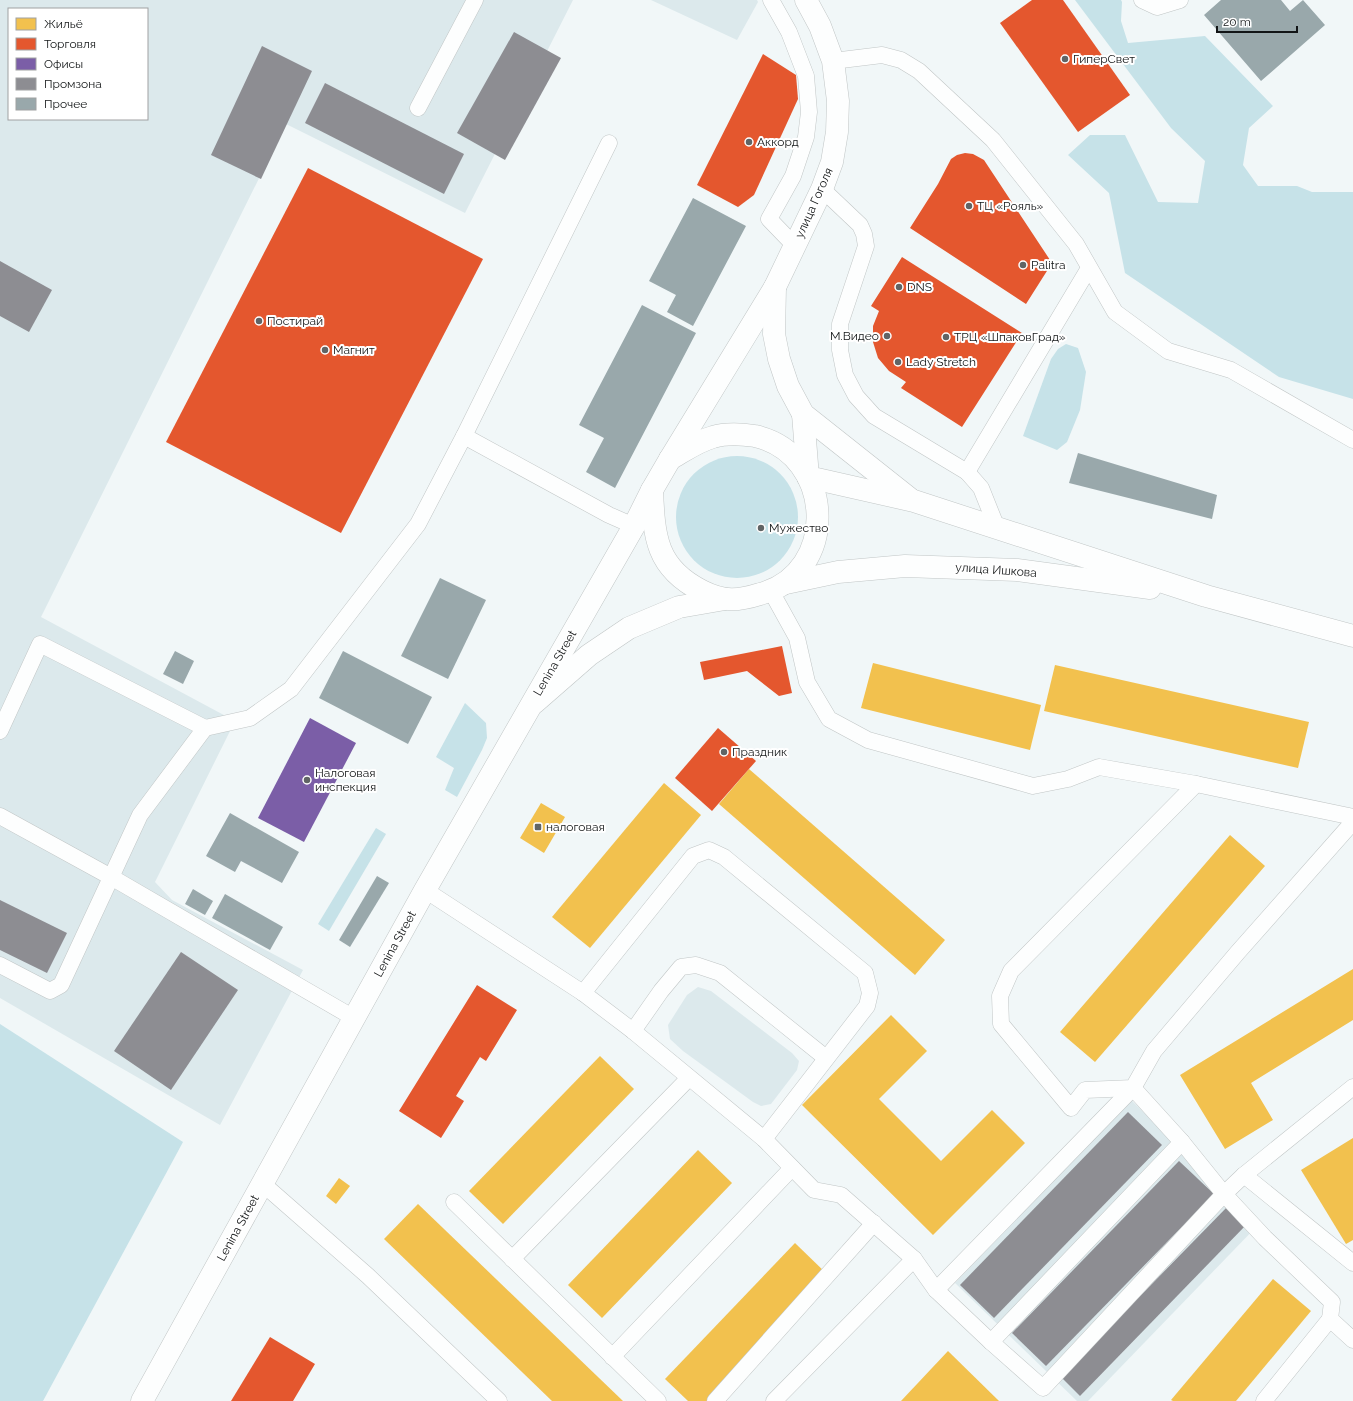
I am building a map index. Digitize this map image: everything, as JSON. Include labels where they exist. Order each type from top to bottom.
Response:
[{"type":"street","name":"улица Гоголя","points":[[652,490],[775,287],[822,189],[832,162],[837,132],[838,101],[833,61],[820,26],[806,0]]},
{"type":"street","name":"улица Гоголя","points":[[775,287],[774,334],[779,360],[788,386],[803,414],[914,501]]},
{"type":"street","points":[[803,414],[808,477]]},
{"type":"street","points":[[670,459],[694,445],[714,436],[743,434],[763,438],[779,446],[797,461],[808,477],[816,496],[819,520],[813,546],[802,567],[779,587]]},
{"type":"street","name":"улица Ишкова","points":[[808,477],[914,501],[1206,596],[1353,636]]},
{"type":"street","points":[[652,490],[656,537],[660,549],[669,565],[687,584],[712,596],[725,599]]},
{"type":"street","name":"Lenina Street","points":[[142,1401],[425,890],[634,526],[652,490]]},
{"type":"street","name":"улица Ишкова","points":[[725,599],[743,599],[779,587],[838,572],[905,566],[1017,570],[1206,596]]},
{"type":"street","points":[[529,708],[589,655],[629,628],[679,607],[725,599]]},
{"type":"lane","points":[[418,108],[475,0]]},
{"type":"lane","points":[[771,0],[789,32],[806,76],[809,112],[806,137],[792,176],[769,219],[795,246]]},
{"type":"lane","points":[[817,0],[820,26]]},
{"type":"lane","points":[[1142,0],[1157,7],[1180,0]]},
{"type":"lane","points":[[833,61],[882,55],[901,60],[919,71],[993,140],[1076,244],[1115,312],[1168,351],[1231,370],[1353,440]]},
{"type":"lane","points":[[0,731],[40,644],[205,728],[250,718],[291,689],[418,524],[464,436],[609,144]]},
{"type":"lane","points":[[822,189],[860,225],[864,234],[866,246],[840,324],[840,350],[845,375],[856,396],[874,416],[967,472],[981,488],[997,528]]},
{"type":"lane","points":[[967,472],[1089,268]]},
{"type":"lane","points":[[464,436],[609,515],[634,526]]},
{"type":"lane","points":[[779,587],[797,638],[807,682],[828,719],[868,740],[1033,786],[1068,779],[1099,767],[1196,784],[1353,817]]},
{"type":"lane","points":[[0,965],[50,991],[60,985],[140,815],[205,728]]},
{"type":"lane","points":[[1133,1088],[1086,1090],[1071,1108],[1001,1024],[1000,996],[1011,971],[1196,784]]},
{"type":"lane","points":[[0,816],[112,877],[354,1018]]},
{"type":"lane","points":[[936,1290],[1133,1088],[1154,1051],[1238,952],[1353,822]]},
{"type":"lane","points":[[583,993],[693,856],[709,850],[724,857],[865,973],[870,992],[867,1006],[764,1139]]},
{"type":"lane","points":[[425,890],[583,993],[633,1031],[764,1139],[814,1190],[841,1195],[914,1259],[936,1290],[1043,1388],[1224,1194],[1244,1175],[1353,1087]]},
{"type":"lane","points":[[633,1031],[661,991],[681,967],[696,965],[720,973],[826,1058]]},
{"type":"lane","points":[[512,1259],[689,1078]]},
{"type":"lane","points":[[1133,1088],[1182,1142],[1224,1194],[1265,1238],[1332,1302],[1330,1319],[1264,1401]]},
{"type":"lane","points":[[991,1342],[1182,1142]]},
{"type":"lane","points":[[612,1357],[792,1168]]},
{"type":"lane","points":[[1244,1175],[1353,1263]]},
{"type":"lane","points":[[263,1184],[368,1276],[499,1401]]},
{"type":"lane","points":[[454,1202],[658,1401]]},
{"type":"lane","points":[[715,1401],[874,1223]]},
{"type":"lane","points":[[774,1401],[914,1259]]},
{"type":"lane","points":[[1330,1319],[1353,1340]]},
{"type":"shaded area","points":[[0,0],[573,0],[465,213],[286,124],[41,617],[235,721],[155,882],[172,900],[303,970],[220,1125],[0,998]]},
{"type":"shaded area","points":[[651,0],[757,0],[758,2],[737,40]]},
{"type":"shaded area","points":[[1075,0],[1121,0],[1121,21],[1128,43],[1205,36],[1273,106],[1249,128],[1243,165],[1258,186],[1297,186],[1312,192],[1353,192],[1353,399],[1279,377],[1125,273],[1109,193],[1068,155],[1090,135],[1125,135],[1158,202],[1198,203],[1205,161],[1171,128]]},
{"type":"shaded area","points":[[1066,344],[1078,348],[1086,372],[1080,410],[1067,442],[1057,450],[1023,436],[1051,359],[1058,349]]},
{"type":"shaded area","points":[[737,456],[749,457],[760,461],[780,474],[793,494],[797,505],[797,529],[793,540],[780,560],[760,573],[749,577],[737,578],[725,577],[714,573],[694,560],[681,540],[677,529],[676,517],[677,505],[681,494],[694,474],[714,461],[725,457]]},
{"type":"shaded area","points":[[465,703],[486,723],[487,738],[457,797],[445,790],[454,768],[436,757]]},
{"type":"shaded area","points":[[376,828],[386,834],[329,931],[318,924]]},
{"type":"shaded area","points":[[698,987],[711,991],[792,1053],[799,1061],[797,1070],[771,1104],[761,1106],[753,1102],[683,1051],[670,1039],[668,1025],[687,995]]},
{"type":"shaded area","points":[[0,1024],[183,1142],[43,1401],[0,1401]]},
{"type":"shaded area","points":[[1131,1100],[1259,1224],[1088,1401],[1077,1401],[955,1283]]},
{"type":"building: Жильё","points":[[873,663],[1041,705],[1030,750],[861,708]]},
{"type":"building: Жильё","points":[[1055,665],[1309,722],[1298,768],[1044,711]]},
{"type":"building: Жильё","points":[[749,769],[945,940],[915,975],[719,804]]},
{"type":"building: Жильё","points":[[664,783],[701,815],[590,948],[552,917]]},
{"type":"building: Жильё","points":[[541,803],[565,817],[544,853],[520,838]]},
{"type":"building: Жильё","points":[[1230,835],[1265,866],[1095,1062],[1060,1032]]},
{"type":"building: Жильё","points":[[1353,969],[1353,1020],[1251,1083],[1273,1120],[1225,1149],[1180,1075]]},
{"type":"building: Жильё","points":[[891,1015],[927,1051],[879,1099],[941,1161],[992,1110],[1025,1143],[933,1235],[802,1105]]},
{"type":"building: Жильё","points":[[600,1056],[634,1089],[503,1224],[469,1191]]},
{"type":"building: Жильё","points":[[1353,1138],[1353,1240],[1346,1244],[1301,1170]]},
{"type":"building: Жильё","points":[[698,1150],[732,1183],[602,1318],[568,1285]]},
{"type":"building: Жильё","points":[[339,1178],[350,1186],[336,1204],[326,1196]]},
{"type":"building: Жильё","points":[[418,1204],[623,1401],[552,1401],[384,1239]]},
{"type":"building: Жильё","points":[[795,1243],[829,1276],[709,1401],[688,1401],[665,1379]]},
{"type":"building: Жильё","points":[[1273,1279],[1311,1311],[1236,1401],[1171,1400]]},
{"type":"building: Жильё","points":[[948,1351],[999,1401],[901,1401]]},
{"type":"building: Торговля","name":"ГиперСвет","points":[[1032,0],[1063,0],[1130,95],[1078,132],[1000,23]]},
{"type":"building: Торговля","name":"Аккорд","points":[[763,54],[796,75],[798,99],[754,195],[738,207],[697,185]]},
{"type":"building: Торговля","name":"ТЦ «Рояль»","points":[[965,153],[973,154],[984,160],[1052,263],[1026,304],[910,228],[938,184],[951,159],[957,155]]},
{"type":"building: Торговля","name":"Магнит","points":[[308,168],[483,259],[341,533],[166,442]]},
{"type":"building: Торговля","name":"ТРЦ «ШпаковГрад»","points":[[902,257],[1022,333],[962,427],[901,388],[906,382],[889,371],[878,358],[873,342],[873,326],[879,311],[871,306]]},
{"type":"building: Торговля","points":[[782,646],[792,693],[779,696],[747,671],[704,680],[700,662]]},
{"type":"building: Торговля","points":[[718,728],[756,761],[712,811],[675,778]]},
{"type":"building: Торговля","points":[[477,985],[517,1010],[486,1061],[480,1057],[456,1096],[464,1101],[441,1138],[399,1111]]},
{"type":"building: Торговля","points":[[270,1337],[315,1364],[293,1401],[231,1401]]},
{"type":"building: Офисы","name":"Налоговая инспекция","points":[[310,718],[356,743],[304,842],[258,818]]},
{"type":"building: Промзона","points":[[514,32],[561,58],[505,160],[457,133]]},
{"type":"building: Промзона","points":[[262,46],[312,71],[261,179],[211,155]]},
{"type":"building: Промзона","points":[[325,83],[464,154],[444,194],[305,123]]},
{"type":"building: Промзона","points":[[0,261],[52,290],[29,332],[0,316]]},
{"type":"building: Промзона","points":[[0,900],[67,933],[47,973],[0,950]]},
{"type":"building: Промзона","points":[[181,952],[238,990],[171,1090],[114,1051]]},
{"type":"building: Промзона","points":[[1128,1112],[1162,1145],[994,1318],[960,1285]]},
{"type":"building: Промзона","points":[[1179,1161],[1214,1194],[1046,1366],[1012,1333]]},
{"type":"building: Промзона","points":[[1229,1205],[1247,1224],[1080,1396],[1061,1377]]},
{"type":"building: Прочее","points":[[1221,0],[1281,0],[1290,11],[1303,0],[1325,25],[1261,81],[1204,15]]},
{"type":"building: Прочее","points":[[693,198],[746,226],[693,326],[667,312],[676,295],[649,281]]},
{"type":"building: Прочее","points":[[642,305],[696,333],[615,488],[586,472],[604,438],[579,425]]},
{"type":"building: Прочее","points":[[1078,453],[1217,495],[1212,519],[1069,483]]},
{"type":"building: Прочее","points":[[440,578],[486,600],[448,679],[401,656]]},
{"type":"building: Прочее","points":[[175,651],[194,661],[183,684],[163,674]]},
{"type":"building: Прочее","points":[[343,651],[432,697],[408,744],[319,698]]},
{"type":"building: Прочее","points":[[230,813],[299,852],[282,883],[241,861],[235,872],[206,856]]},
{"type":"building: Прочее","points":[[377,876],[389,883],[350,947],[339,940]]},
{"type":"building: Прочее","points":[[193,889],[213,901],[205,915],[185,904]]},
{"type":"building: Прочее","points":[[225,894],[283,927],[270,950],[212,918]]},
{"type":"place","name":"ГиперСвет","points":[[1065,59]]},
{"type":"place","name":"Аккорд","points":[[749,142]]},
{"type":"place","name":"ТЦ «Рояль»","points":[[969,206]]},
{"type":"place","name":"Palitra","points":[[1023,265]]},
{"type":"place","name":"DNS","points":[[899,287]]},
{"type":"place","name":"Постирай","points":[[259,321]]},
{"type":"place","name":"M.Видео","points":[[887,336]]},
{"type":"place","name":"ТРЦ «ШпаковГрад»","points":[[946,337]]},
{"type":"place","name":"Магнит","points":[[325,350]]},
{"type":"place","name":"Lady Stretch","points":[[898,362]]},
{"type":"place","name":"Мужество","points":[[761,528]]},
{"type":"place","name":"Праздник","points":[[724,752]]},
{"type":"place","name":"Налоговая инспекция","points":[[307,780]]},
{"type":"place","name":"налоговая","points":[[538,827]]}]
